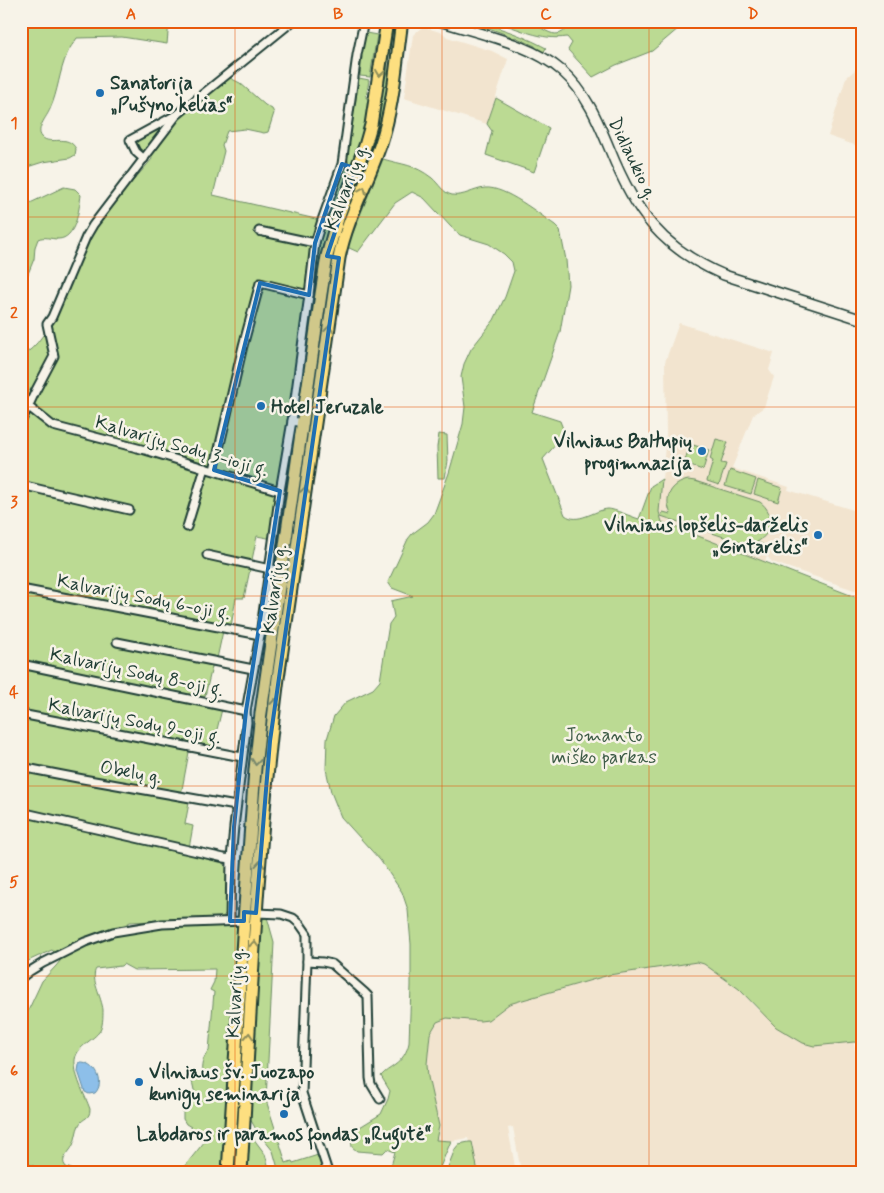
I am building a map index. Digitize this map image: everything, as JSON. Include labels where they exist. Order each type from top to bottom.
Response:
[{"type":"main road","name":"Kalvarijų g.","points":[[241,1172],[252,798],[276,569],[288,523],[297,422],[327,256],[340,212],[365,146],[374,114],[387,21]]},
{"type":"main road","name":"Kalvarijų g.","points":[[228,1172],[248,915],[270,741],[339,258],[351,218],[384,133],[402,21]]},
{"type":"main road","points":[[327,256],[339,258]]},
{"type":"main road","points":[[288,523],[300,525]]},
{"type":"street","points":[[144,159],[136,152],[130,140],[176,115],[293,21]]},
{"type":"street","name":"Kalvarijų Sodų 3-ioji g.","points":[[29,408],[54,426],[145,450],[280,491],[297,422],[315,243],[342,164],[357,55],[364,21]]},
{"type":"street","name":"Didlaukio g.","points":[[440,21],[529,50],[554,64],[570,78],[586,98],[594,113],[620,175],[633,200],[657,231],[678,249],[695,261],[724,274],[863,320]]},
{"type":"street","points":[[21,422],[54,356],[48,324],[86,236],[102,211],[144,159],[176,115]]},
{"type":"street","points":[[342,164],[356,169]]},
{"type":"street","points":[[259,231],[315,243]]},
{"type":"street","points":[[214,470],[260,283],[309,295]]},
{"type":"street","points":[[188,527],[205,468]]},
{"type":"street","points":[[21,485],[129,510]]},
{"type":"street","points":[[230,921],[231,858],[247,722],[246,710],[260,635],[276,569],[280,491]]},
{"type":"street","points":[[207,554],[276,569]]},
{"type":"street","name":"Kalvarijų Sodų 6-oji g.","points":[[21,589],[260,635]]},
{"type":"street","points":[[117,642],[253,670]]},
{"type":"street","name":"Kalvarijų Sodų 8-oji g.","points":[[21,664],[246,710]]},
{"type":"street","name":"Kalvarijų Sodų 9-oji g.","points":[[21,714],[242,757]]},
{"type":"street","name":"Obelų g.","points":[[21,767],[236,806]]},
{"type":"street","points":[[21,812],[231,858]]},
{"type":"street","points":[[21,978],[36,967],[85,942],[114,932],[162,924],[230,921],[248,915],[282,914],[293,918],[307,934],[302,1093],[328,1172]]},
{"type":"street","points":[[307,961],[332,964],[368,996],[370,1078],[371,1084],[380,1099]]},
{"type":"street","points":[[21,1168],[30,1172]]},
{"type":"highlighted area","points":[[342,164],[356,169],[327,256],[339,258],[270,741],[256,913],[244,912],[244,921],[230,921],[234,827],[246,711],[280,491],[214,470],[260,283],[309,295],[315,243]]},
{"type":"shaded area","points":[[421,28],[443,33],[447,37],[492,51],[508,59],[487,124],[404,98],[413,35]]},
{"type":"shaded area","points":[[863,63],[863,148],[828,136],[846,78]]},
{"type":"shaded area","name":"Vilniaus Baltupių progimnazija","points":[[679,323],[774,353],[769,370],[774,377],[764,407],[753,415],[732,468],[789,487],[788,490],[863,513],[863,593],[772,562],[767,556],[765,562],[662,522],[659,512],[666,435],[665,362]]},
{"type":"shaded area","points":[[697,962],[704,964],[739,989],[758,1010],[814,1046],[854,1042],[855,1050],[863,1053],[863,1172],[521,1172],[513,1127],[508,1128],[516,1172],[446,1172],[455,1149],[459,1144],[469,1142],[468,1138],[451,1141],[436,1140],[439,1126],[427,1064],[430,1034],[437,1022],[447,1018],[488,1020],[509,1004],[610,975]]},
{"type":"green space","points":[[21,21],[169,21],[167,44],[122,37],[77,38],[68,52],[53,102],[40,130],[40,134],[45,139],[73,144],[76,149],[75,155],[70,158],[43,162],[21,169]]},
{"type":"green space","points":[[461,21],[505,30],[546,48],[543,53],[536,49],[535,46],[515,37],[513,40],[510,39],[510,36],[489,28],[486,30]]},
{"type":"green space","points":[[494,21],[525,21],[555,34],[567,29],[573,21],[681,21],[679,28],[652,51],[616,65],[593,77],[568,50],[572,43],[567,37],[539,36]]},
{"type":"green space","points":[[390,28],[393,29],[388,63],[387,98],[379,132],[335,248],[342,226]]},
{"type":"green space","points":[[366,33],[377,35],[370,77],[360,76],[361,55]]},
{"type":"green space","points":[[230,78],[240,83],[272,109],[274,113],[268,132],[264,133],[245,129],[227,131],[222,145],[224,151],[213,195],[320,220],[283,457],[273,539],[257,536],[244,598],[236,598],[230,632],[223,631],[216,663],[213,663],[204,700],[223,705],[211,754],[189,752],[180,800],[189,803],[185,824],[193,826],[188,854],[223,861],[227,868],[226,913],[222,918],[130,922],[123,926],[126,931],[234,924],[240,926],[233,990],[235,1007],[225,1172],[180,1172],[205,1141],[205,1134],[193,1131],[186,1124],[183,1119],[183,1109],[191,1098],[198,1095],[194,1090],[192,1081],[202,1076],[202,1062],[209,1051],[214,992],[210,990],[214,982],[215,969],[134,970],[123,964],[121,966],[96,969],[94,978],[103,1010],[102,1025],[99,1032],[79,1050],[75,1059],[77,1076],[90,1113],[79,1125],[74,1143],[65,1157],[64,1164],[66,1167],[79,1172],[46,1172],[21,1160],[21,1035],[23,1032],[21,1026],[42,981],[60,961],[59,956],[52,950],[30,960],[21,967],[21,356],[43,336],[61,303],[83,251],[96,227],[152,159],[150,154],[173,125]]},
{"type":"green space","points":[[359,78],[369,80],[366,98],[370,98],[366,128],[355,162],[349,163],[347,155],[349,134],[352,126]]},
{"type":"green space","points":[[496,98],[549,128],[534,172],[486,155],[492,131],[487,124]]},
{"type":"green space","points":[[159,127],[164,128],[147,151],[144,153],[139,152],[136,147],[137,140]]},
{"type":"green space","name":"Jomanto miško parkas","points":[[383,159],[420,170],[452,195],[460,195],[485,188],[502,191],[531,208],[560,230],[566,260],[568,285],[560,332],[532,412],[560,421],[565,434],[543,459],[565,515],[570,518],[581,518],[608,509],[639,519],[651,486],[662,479],[659,512],[662,522],[863,600],[863,1044],[854,1042],[814,1046],[803,1043],[776,1027],[739,989],[704,964],[697,962],[609,975],[509,1004],[488,1020],[447,1018],[437,1022],[430,1034],[427,1064],[439,1126],[436,1140],[451,1141],[438,1172],[388,1172],[395,1152],[387,1149],[383,1153],[357,1151],[352,1147],[351,1138],[355,1130],[381,1114],[390,1091],[381,1076],[400,1061],[409,1043],[411,944],[408,910],[402,892],[380,860],[341,817],[331,792],[326,769],[327,739],[334,716],[346,702],[373,689],[380,681],[389,624],[394,617],[391,601],[413,596],[392,588],[388,582],[408,539],[428,522],[434,514],[449,473],[463,424],[465,407],[461,377],[464,364],[471,349],[494,320],[514,271],[512,262],[504,254],[489,244],[460,235],[424,198],[412,192],[395,203],[358,252],[347,247]]},
{"type":"green space","points":[[345,168],[351,172],[337,209],[298,417],[319,239],[325,215]]},
{"type":"green space","points":[[64,187],[75,189],[81,195],[76,222],[73,229],[64,238],[38,239],[34,259],[21,291],[21,205],[28,204]]},
{"type":"green space","points":[[439,434],[447,435],[448,461],[445,478],[438,478],[437,447]]},
{"type":"green space","points":[[716,439],[728,442],[721,463],[726,464],[719,485],[707,481],[713,461],[710,459]]},
{"type":"green space","points":[[690,444],[709,450],[703,470],[684,464]]},
{"type":"green space","points":[[730,470],[756,479],[751,494],[725,486]]},
{"type":"green space","points":[[688,480],[760,502],[770,517],[769,528],[766,534],[757,542],[764,545],[763,550],[661,516],[663,512],[671,514],[668,497],[673,488]]},
{"type":"green space","points":[[758,480],[782,488],[778,502],[754,494]]},
{"type":"green space","points":[[267,917],[274,942],[266,1100],[286,1163],[292,1161],[293,1163],[318,1155],[324,1172],[279,1172],[273,1151],[257,1131],[249,1117],[261,920]]},
{"type":"green space","points":[[250,1134],[265,1154],[270,1172],[247,1172]]},
{"type":"green space","points":[[472,1142],[478,1172],[446,1172],[455,1149],[459,1144]]},
{"type":"water","points":[[80,1063],[94,1069],[99,1078],[98,1089],[95,1093],[89,1094],[85,1092],[78,1071]]},
{"type":"place","name":"Sanatorija „Pušyno kelias“","points":[[100,93]]},
{"type":"place","name":"Hotel Jeruzale","points":[[261,406]]},
{"type":"place","name":"Vilniaus Baltupių progimnazija","points":[[702,451]]},
{"type":"place","name":"Vilniaus lopšelis-darželis „Gintarėlis“","points":[[818,535]]},
{"type":"place","name":"Vilniaus šv. Juozapo kunigų seminarija","points":[[139,1082]]},
{"type":"place","name":"Labdaros ir paramos fondas „Rugutė“","points":[[284,1114]]}]
